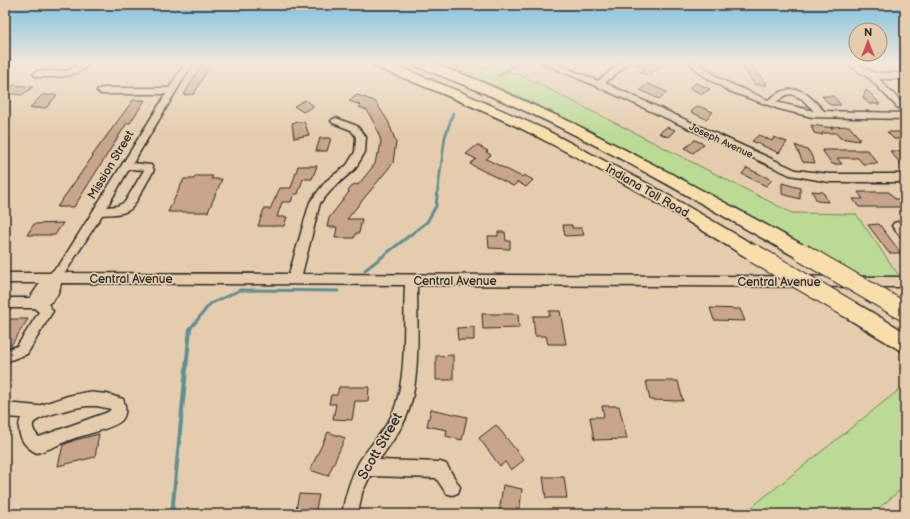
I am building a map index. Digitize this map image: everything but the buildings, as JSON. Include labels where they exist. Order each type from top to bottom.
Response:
[{"type":"highway","name":"Indiana Toll Road","points":[[439,87],[462,96],[539,132],[637,184],[905,343]]},
{"type":"highway","name":"Indiana Toll Road","points":[[480,87],[512,100],[596,140],[661,174],[905,312]]},
{"type":"street","name":"Mission Street","points":[[54,278],[64,267],[173,87]]},
{"type":"street","name":"Joseph Avenue","points":[[606,87],[794,173],[829,178],[905,178]]},
{"type":"street","points":[[731,87],[769,103],[798,112],[905,116]]},
{"type":"street","points":[[883,87],[905,111]]},
{"type":"street","points":[[101,91],[171,91]]},
{"type":"street","points":[[769,103],[785,92],[798,93],[806,96],[821,114]]},
{"type":"street","points":[[294,280],[315,202],[330,184],[351,167],[360,152],[361,137],[354,128],[336,121]]},
{"type":"street","points":[[98,211],[119,210],[129,205],[149,170],[147,167],[142,166],[126,166]]},
{"type":"street","name":"Central Avenue","points":[[5,278],[905,282]]},
{"type":"street","points":[[5,303],[38,304],[48,299],[55,287],[54,278]]},
{"type":"street","name":"Scott Street","points":[[350,514],[354,493],[365,468],[398,419],[405,396],[409,374],[411,281]]},
{"type":"street","points":[[5,356],[22,350],[47,311],[38,304]]},
{"type":"street","points":[[5,410],[34,412],[38,413],[76,400],[91,398],[108,400],[118,404],[120,409],[112,418],[68,432],[52,441],[37,445],[28,438],[25,425],[28,418],[34,412]]},
{"type":"street","points":[[365,468],[440,470],[452,487]]},
{"type":"green space","points":[[498,87],[545,87],[792,213],[856,214],[900,277],[860,277],[624,148],[532,102]]},
{"type":"green space","points":[[905,385],[905,486],[872,514],[743,514]]},
{"type":"waterway","points":[[439,181],[445,137],[453,113]]},
{"type":"waterway","points":[[365,270],[427,222],[436,206],[439,180]]},
{"type":"waterway","points":[[190,329],[210,304],[240,290],[338,291]]},
{"type":"waterway","points":[[172,514],[190,328]]}]
